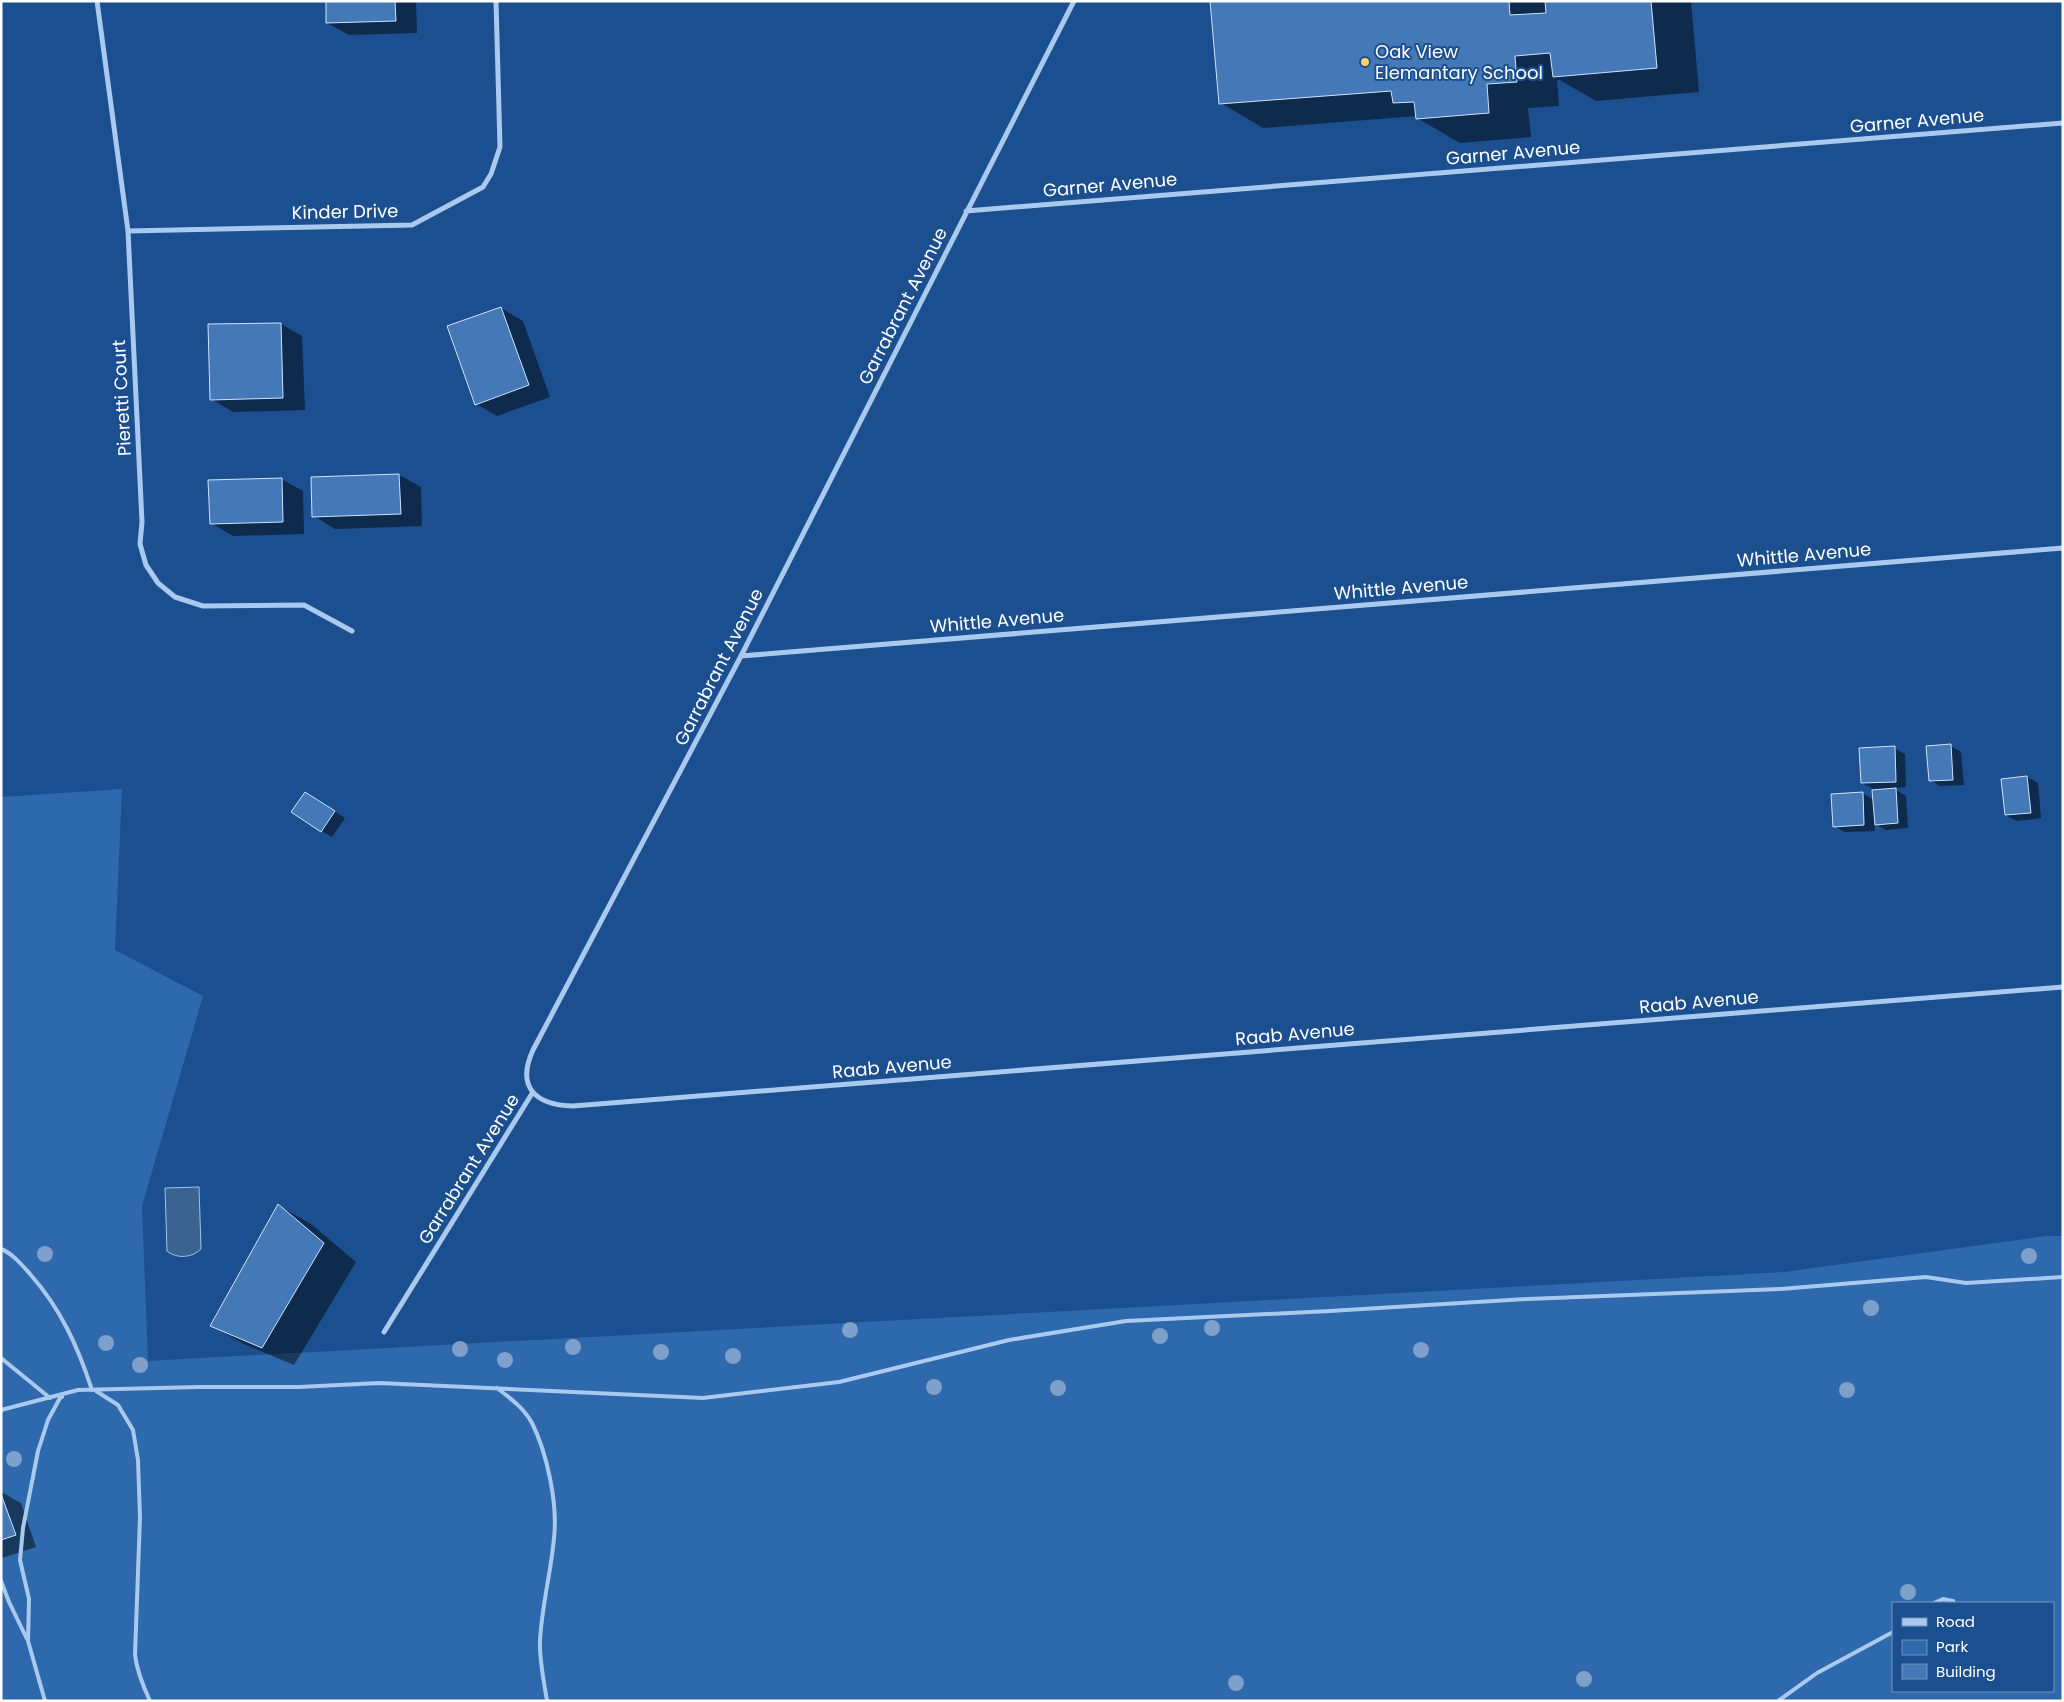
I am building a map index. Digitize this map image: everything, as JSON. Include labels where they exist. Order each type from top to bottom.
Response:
[{"type":"street","name":"Pieretti Court","points":[[97,1],[128,231],[142,522],[140,544],[146,565],[158,583],[175,597],[184,600],[203,606],[304,605],[352,631]]},
{"type":"street","name":"Kinder Drive","points":[[128,231],[412,225],[483,187],[491,174],[500,147],[496,1]]},
{"type":"street","name":"Garrabrant Avenue","points":[[384,1332],[533,1092],[528,1085],[526,1076],[533,1050],[741,656],[1074,1]]},
{"type":"street","name":"Garner Avenue","points":[[966,211],[2063,123]]},
{"type":"street","name":"Whittle Avenue","points":[[741,656],[2063,548]]},
{"type":"street","name":"Raab Avenue","points":[[533,1092],[543,1099],[554,1103],[573,1106],[2063,987]]},
{"type":"lane","points":[[1,1249],[20,1263],[48,1294],[76,1343],[92,1390]]},
{"type":"lane","points":[[1,1410],[78,1390],[299,1387],[379,1383],[703,1398],[839,1382],[1009,1340],[1126,1321],[1330,1311],[1528,1298],[1781,1289],[1926,1277],[1966,1283],[2063,1277]]},
{"type":"lane","points":[[1,1358],[50,1398]]},
{"type":"lane","points":[[497,1388],[521,1407],[531,1422],[538,1439],[551,1487],[555,1516],[554,1537],[542,1613],[540,1643],[547,1701]]},
{"type":"lane","points":[[28,1641],[29,1599],[20,1560],[28,1495],[48,1420],[60,1398],[78,1390],[98,1392],[118,1404],[133,1430],[138,1460],[140,1495],[135,1655],[139,1674],[150,1701]]},
{"type":"lane","points":[[1,1581],[28,1641],[45,1701]]},
{"type":"lane","points":[[1936,1602],[1944,1599],[1954,1602]]},
{"type":"lane","points":[[1778,1701],[1817,1673],[1892,1633]]},
{"type":"green space","points":[[122,789],[115,950],[203,996],[142,1206],[148,1361],[1784,1272],[2046,1236],[2063,1236],[2063,1701],[1,1701],[1,797]]},
{"type":"shaded area","points":[[199,1187],[201,1249],[189,1256],[171,1254],[167,1251],[165,1188]]},
{"type":"building","points":[[326,1],[395,1],[396,21],[326,23]]},
{"type":"building","name":"Oak View Elemantary School","points":[[1210,1],[1509,1],[1510,15],[1546,13],[1545,1],[1651,1],[1657,68],[1553,77],[1550,53],[1515,56],[1517,82],[1487,84],[1489,113],[1416,119],[1414,102],[1393,103],[1391,91],[1219,104]]},
{"type":"building","points":[[501,307],[529,385],[475,405],[447,326]]},
{"type":"building","points":[[281,323],[283,398],[210,400],[208,324]]},
{"type":"building","points":[[399,474],[401,514],[312,517],[311,477]]},
{"type":"building","points":[[282,478],[283,522],[210,524],[208,480]]},
{"type":"building","points":[[1951,744],[1953,780],[1929,781],[1926,746]]},
{"type":"building","points":[[1895,746],[1896,782],[1861,783],[1859,748]]},
{"type":"building","points":[[2027,776],[2031,813],[2005,815],[2001,779]]},
{"type":"building","points":[[1896,788],[1898,823],[1875,825],[1872,790]]},
{"type":"building","points":[[305,792],[335,811],[321,832],[291,812]]},
{"type":"building","points":[[1863,792],[1864,825],[1833,827],[1831,794]]},
{"type":"building","points":[[278,1204],[324,1243],[262,1348],[210,1326]]},
{"type":"building","points":[[1,1494],[16,1535],[1,1540]]},
{"type":"place","name":"Oak View Elemantary School","points":[[1365,62]]}]
